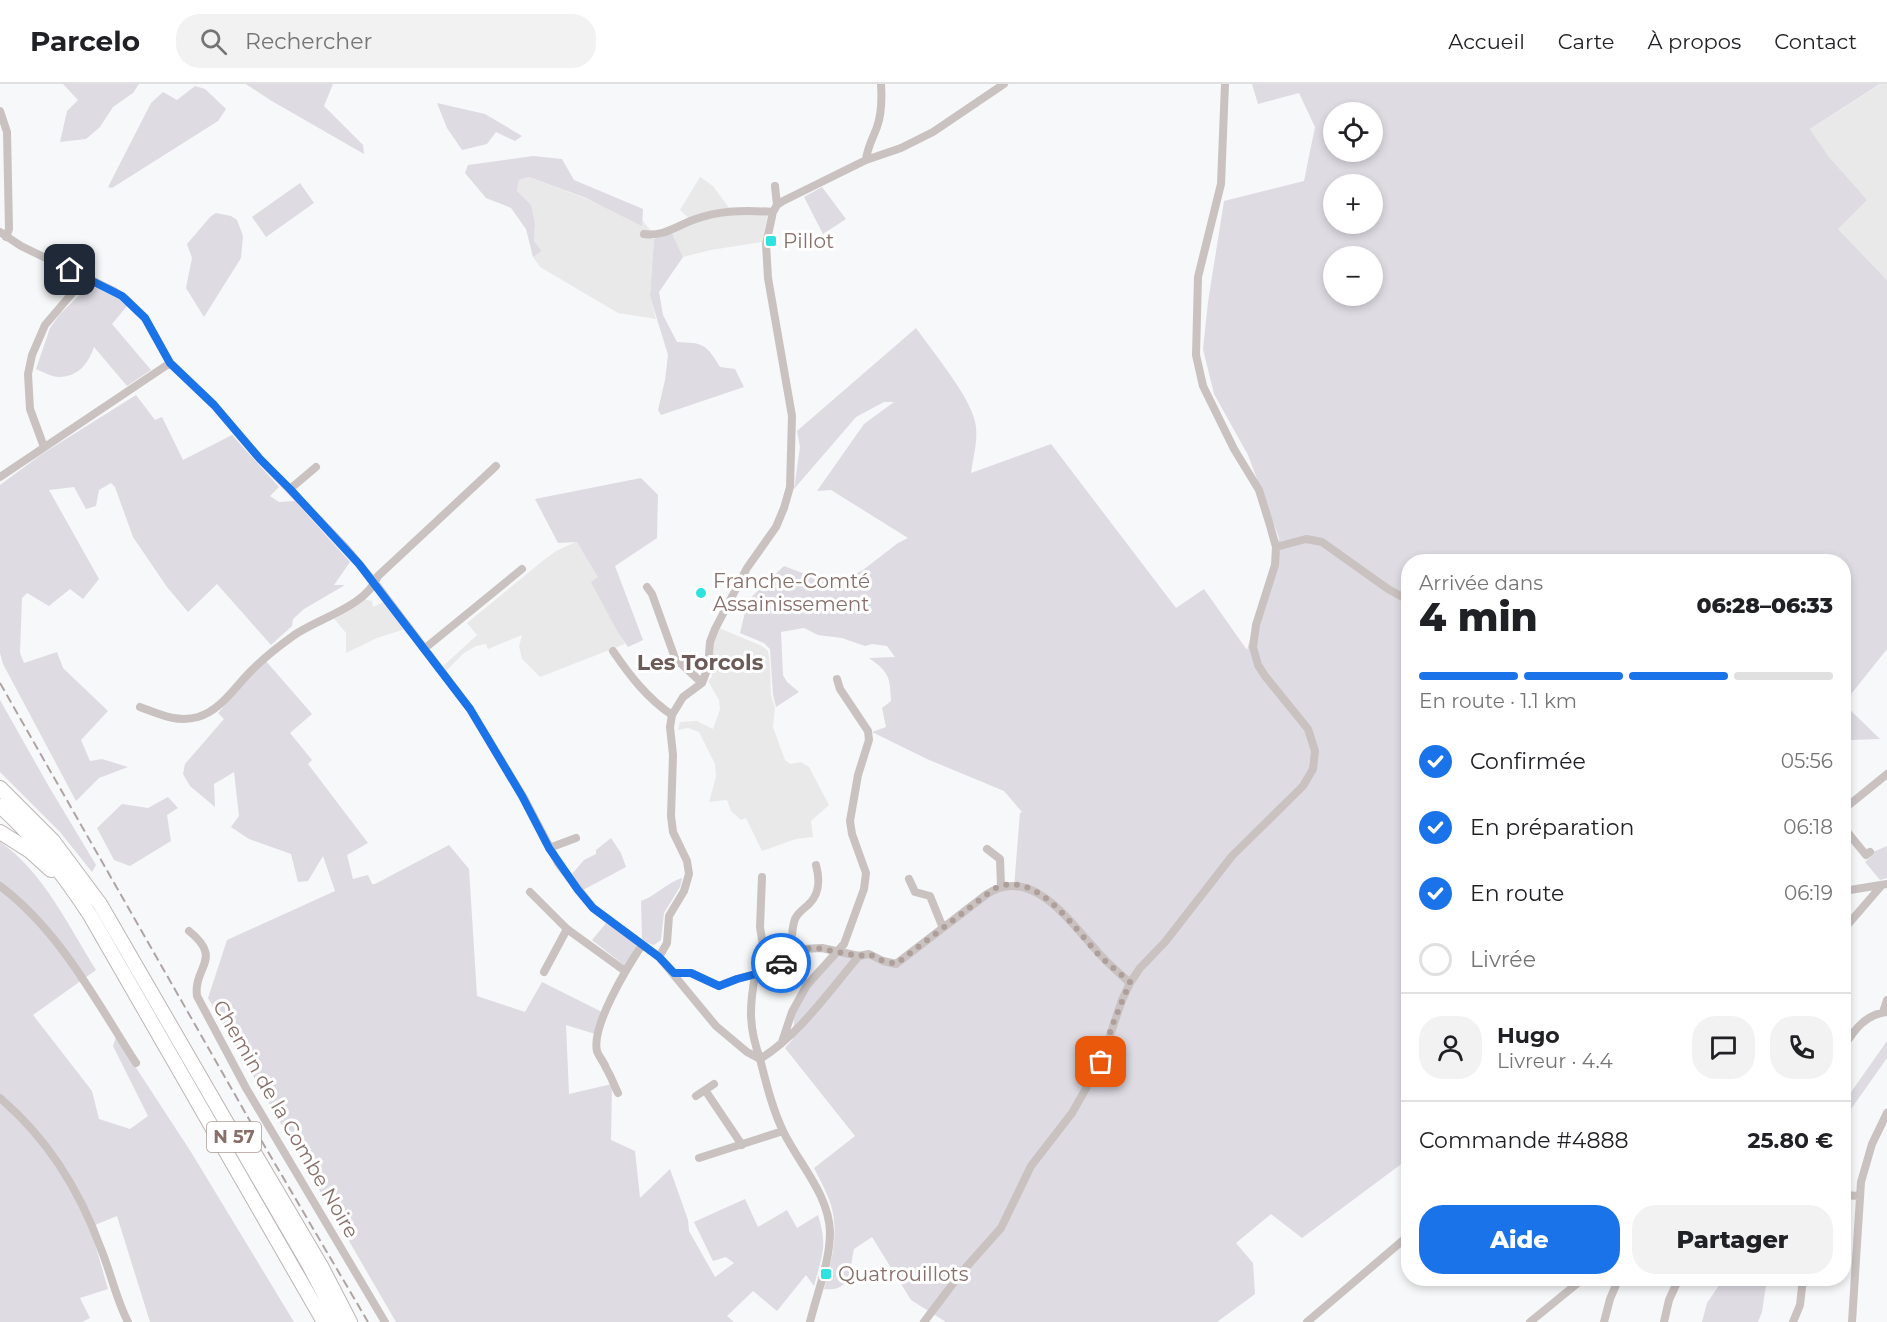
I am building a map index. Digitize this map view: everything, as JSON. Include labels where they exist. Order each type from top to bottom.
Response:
[{"type":"highway","name":"N 57","points":[[0,788],[32,819],[70,862],[100,904],[309,1265],[339,1322]]},
{"type":"highway","name":"N 57","points":[[0,806],[43,850],[72,887],[117,960],[324,1322]]},
{"type":"highway","points":[[0,832],[30,851],[72,887]]},
{"type":"highway","points":[[128,952],[159,995],[259,1161],[321,1266],[350,1322]]},
{"type":"highway","points":[[306,1293],[317,1322]]},
{"type":"street","points":[[866,160],[867,151],[878,126],[881,110],[881,84]]},
{"type":"street","points":[[644,234],[661,235],[694,219],[719,213],[775,208],[866,160],[901,148],[933,132],[1004,84]]},
{"type":"street","points":[[924,1322],[961,1273],[1001,1228],[1031,1166],[1072,1113],[1101,1062],[1112,1026],[1130,982],[1165,942],[1232,856],[1303,786],[1313,769],[1315,751],[1308,729],[1268,681],[1258,665],[1254,647],[1256,625],[1273,575],[1276,547],[1259,490],[1234,449],[1203,386],[1196,355],[1198,278],[1221,184],[1225,84]]},
{"type":"street","points":[[0,111],[7,132],[9,229],[3,235],[38,255],[122,296],[145,318],[170,363],[214,405],[260,459],[375,583],[470,709],[524,798],[549,848],[593,908],[659,957],[716,1026],[747,1052],[760,1059]]},
{"type":"street","points":[[659,957],[667,943],[669,916],[684,891],[689,874],[687,861],[674,832],[671,816],[673,755],[670,727],[672,715],[683,697],[702,683],[708,667],[710,642],[715,629],[747,568],[776,527],[790,487],[792,416],[768,278],[766,244],[775,208],[775,186]]},
{"type":"street","points":[[44,447],[30,409],[28,374],[32,355],[45,325],[86,277]]},
{"type":"street","points":[[0,477],[170,363]]},
{"type":"street","points":[[140,707],[180,719],[210,712],[221,704],[256,666],[290,638],[309,625],[339,612],[358,600],[375,583],[378,576],[496,466]]},
{"type":"street","points":[[290,489],[316,467]]},
{"type":"street","points":[[1276,547],[1306,539],[1322,542],[1380,584],[1401,596]]},
{"type":"street","points":[[424,649],[522,570]]},
{"type":"street","points":[[647,586],[675,658],[702,683]]},
{"type":"street","points":[[613,651],[651,700],[672,715]]},
{"type":"street","points":[[782,1042],[792,1012],[807,985],[844,944],[864,889],[866,873],[852,834],[850,821],[860,768],[869,740],[865,726],[840,689],[837,679]]},
{"type":"street","points":[[1851,803],[1887,774]]},
{"type":"street","points":[[1851,837],[1866,855],[1870,852]]},
{"type":"street","points":[[549,848],[576,838]]},
{"type":"street","points":[[987,849],[1000,859],[1001,885]]},
{"type":"street","points":[[791,953],[796,916],[812,901],[818,890],[819,876],[816,865]]},
{"type":"street","points":[[762,877],[760,927],[767,971]]},
{"type":"street","points":[[909,879],[915,892],[930,896],[943,928]]},
{"type":"street","points":[[674,973],[691,973],[719,986],[767,971],[791,953],[801,949],[817,948],[859,956],[869,954],[892,964],[900,963],[1001,885],[1018,885],[1040,894],[1062,913],[1098,953],[1130,982]]},
{"type":"street","points":[[1851,890],[1884,885]]},
{"type":"street","points":[[1851,921],[1884,885]]},
{"type":"street","points":[[0,886],[24,904],[63,950],[136,1064]]},
{"type":"street","points":[[530,892],[567,929],[625,971]]},
{"type":"street","points":[[544,972],[567,929]]},
{"type":"street","name":"Chemin de la Combe Noire","points":[[189,931],[198,939],[206,954],[206,962],[195,986],[196,996],[246,1088],[385,1322]]},
{"type":"street","points":[[618,1093],[598,1053],[597,1042],[609,1003],[625,971],[642,945]]},
{"type":"street","points":[[760,1059],[793,1033],[859,956]]},
{"type":"street","points":[[754,976],[750,1010],[754,1041],[783,1131],[818,1190],[827,1212],[830,1231],[829,1253],[810,1322]]},
{"type":"street","points":[[1851,1036],[1861,1022],[1870,1016],[1885,1012],[1887,1000]]},
{"type":"street","points":[[696,1096],[714,1084]]},
{"type":"street","points":[[705,1090],[742,1145]]},
{"type":"street","points":[[0,1098],[18,1113],[40,1138],[68,1179],[101,1248],[128,1322]]},
{"type":"street","points":[[1852,1322],[1860,1196],[1872,1144],[1887,1113]]},
{"type":"street","points":[[699,1158],[783,1131]]},
{"type":"street","points":[[1851,1195],[1860,1196]]},
{"type":"street","points":[[1307,1322],[1401,1242]]},
{"type":"street","points":[[1530,1322],[1574,1286]]},
{"type":"street","points":[[1604,1322],[1616,1286]]},
{"type":"street","points":[[1664,1322],[1669,1300],[1675,1286]]},
{"type":"street","points":[[1793,1322],[1800,1305],[1802,1286]]},
{"type":"shaded area","points":[[63,84],[139,84],[133,93],[113,107],[100,127],[86,139],[60,142],[67,111],[78,100]]},
{"type":"shaded area","points":[[246,84],[333,84],[324,106],[363,145],[364,154],[270,100]]},
{"type":"shaded area","points":[[1252,84],[1880,84],[1810,129],[1829,157],[1867,200],[1838,229],[1887,280],[1887,649],[1851,694],[1851,554],[1401,554],[1401,1164],[1302,1238],[1271,1214],[1236,1243],[1253,1263],[1255,1294],[1217,1322],[946,1322],[911,1300],[872,1237],[854,1249],[845,1283],[833,1289],[824,1289],[835,1232],[832,1208],[814,1168],[855,1136],[785,1048],[793,1039],[795,1002],[834,952],[865,955],[897,968],[1000,887],[1014,887],[1020,813],[1022,812],[1004,791],[927,759],[872,732],[886,727],[882,708],[891,701],[887,676],[881,667],[869,658],[895,657],[887,646],[872,644],[865,646],[842,638],[818,635],[804,628],[781,632],[783,675],[787,682],[799,692],[776,707],[770,649],[764,643],[740,633],[748,600],[784,566],[834,585],[863,570],[908,538],[831,490],[817,491],[864,424],[894,402],[884,402],[856,417],[794,489],[800,447],[797,431],[916,328],[958,387],[972,411],[976,434],[971,473],[1051,444],[1176,608],[1204,589],[1247,650],[1279,538],[1248,455],[1214,394],[1203,349],[1208,302],[1224,201],[1304,181],[1315,127],[1299,93],[1258,104]]},
{"type":"shaded area","points":[[1881,84],[1887,84],[1887,280],[1838,229],[1829,157],[1810,129]]},
{"type":"shaded area","points":[[195,86],[205,89],[226,109],[218,121],[112,188],[108,187],[151,103],[163,92],[177,100]]},
{"type":"shaded area","points":[[437,103],[485,114],[522,136],[515,141],[496,132],[487,144],[462,150],[447,128]]},
{"type":"shaded area","points":[[533,156],[562,159],[574,180],[643,209],[642,226],[586,198],[529,177],[519,180],[517,191],[531,205],[535,224],[534,241],[542,251],[533,257],[526,229],[511,208],[486,198],[465,173],[468,165]]},
{"type":"shaded area","points":[[529,177],[642,220],[651,231],[641,237],[654,239],[650,296],[656,319],[618,313],[540,267],[533,257],[542,251],[534,241],[535,224],[517,191],[519,180]]},
{"type":"shaded area","points":[[700,177],[713,186],[730,209],[690,219],[680,210]]},
{"type":"shaded area","points":[[300,183],[314,203],[266,237],[252,217]]},
{"type":"shaded area","points":[[822,187],[846,219],[823,234],[804,197]]},
{"type":"shaded area","points":[[216,213],[231,216],[237,220],[243,236],[241,258],[204,317],[186,288],[192,258],[187,244]]},
{"type":"shaded area","points":[[728,214],[768,214],[762,242],[683,257],[672,233],[697,220]]},
{"type":"shaded area","points":[[672,233],[683,257],[659,292],[663,315],[677,342],[703,346],[720,367],[735,369],[744,387],[661,415],[658,410],[668,355],[650,296],[654,239]]},
{"type":"shaded area","points":[[90,285],[117,298],[127,306],[112,324],[151,370],[127,386],[94,347],[82,368],[72,374],[56,377],[36,369],[50,328],[60,314]]},
{"type":"shaded area","points":[[136,395],[155,420],[162,417],[183,460],[232,435],[279,487],[270,496],[279,502],[295,501],[350,562],[334,585],[345,585],[304,609],[293,619],[292,626],[271,645],[217,584],[188,612],[167,587],[133,537],[115,487],[111,483],[99,490],[96,506],[86,509],[74,487],[49,490],[99,579],[83,599],[70,589],[49,606],[27,593],[22,598],[20,653],[24,663],[57,652],[63,668],[108,711],[81,740],[90,761],[102,759],[128,767],[99,778],[76,801],[3,664],[0,653],[0,485],[42,454]]},
{"type":"shaded area","points":[[641,478],[658,495],[657,538],[615,566],[643,640],[628,647],[591,582],[598,577],[577,542],[558,543],[535,499]]},
{"type":"shaded area","points":[[582,539],[598,577],[592,582],[625,644],[540,677],[522,659],[519,646],[522,635],[488,649],[486,644],[476,646],[464,653],[446,671],[442,667],[477,635],[467,623],[545,559],[556,551]]},
{"type":"shaded area","points":[[363,599],[372,601],[373,607],[384,602],[405,629],[377,638],[346,653],[346,633],[332,616]]},
{"type":"shaded area","points":[[719,628],[762,646],[768,651],[771,695],[775,708],[773,727],[785,760],[790,764],[801,762],[809,767],[829,805],[811,821],[813,837],[796,839],[762,851],[746,818],[741,820],[731,811],[727,800],[709,802],[716,777],[715,764],[699,732],[688,728],[678,730],[680,722],[697,721],[713,729],[720,709],[719,700],[708,681],[712,677],[714,639]]},
{"type":"shaded area","points":[[265,660],[312,714],[290,733],[312,760],[308,764],[368,843],[347,855],[353,879],[368,875],[372,884],[375,884],[449,845],[469,869],[477,996],[525,1012],[542,982],[602,1012],[595,1034],[566,1025],[569,1094],[612,1084],[611,1140],[635,1151],[640,1198],[670,1169],[688,1220],[689,1231],[715,1277],[734,1263],[726,1257],[713,1261],[694,1222],[745,1199],[758,1227],[787,1210],[797,1228],[818,1215],[823,1243],[814,1286],[806,1275],[777,1311],[753,1291],[727,1316],[734,1322],[396,1322],[208,998],[227,940],[335,891],[323,856],[308,881],[298,882],[291,854],[249,839],[231,827],[239,816],[234,772],[214,784],[215,807],[190,786],[183,774],[185,764],[224,719],[218,713]]},
{"type":"shaded area","points":[[0,700],[96,865],[92,872],[60,832],[0,772]]},
{"type":"shaded area","points":[[1851,711],[1880,739],[1851,740]]},
{"type":"shaded area","points":[[168,797],[178,808],[167,815],[171,841],[130,866],[114,860],[97,828],[122,804],[148,808]]},
{"type":"shaded area","points":[[611,838],[621,853],[626,867],[583,890],[572,874],[584,860],[596,854],[596,850]]},
{"type":"shaded area","points":[[0,842],[29,868],[42,884],[96,970],[33,1015],[92,1091],[99,1119],[130,1129],[148,1116],[113,1046],[116,1037],[191,1152],[294,1322],[150,1322],[117,1216],[90,1227],[108,1289],[80,1298],[90,1318],[82,1322],[0,1322]]},
{"type":"shaded area","points":[[1887,846],[1887,878],[1880,880],[1865,862],[1874,854],[1873,852]]},
{"type":"shaded area","points":[[682,878],[680,887],[664,913],[661,940],[654,945],[647,943],[642,939],[641,901]]},
{"type":"shaded area","points":[[607,922],[636,945],[636,950],[625,966],[592,940]]},
{"type":"shaded area","points":[[1887,1041],[1887,1058],[1851,1109],[1851,1092]]},
{"type":"shaded area","points":[[1719,1286],[1766,1286],[1758,1322],[1702,1322],[1707,1303]]},
{"type":"railway","points":[[0,683],[254,1128],[368,1322]]},
{"type":"way so far","points":[[781,963],[791,953],[801,949],[822,948],[859,956],[869,954],[892,964],[900,963],[994,889],[1001,885],[1018,885],[1040,894],[1052,903],[1098,953],[1130,982],[1112,1026],[1101,1062]]},
{"type":"place","name":"Pillot","points":[[771,241]]},
{"type":"place","name":"Franche-Comté Assainissement","points":[[701,593]]},
{"type":"place","name":"Quatrouillots","points":[[826,1274]]},
{"type":"district","name":"Les Torcols","points":[[700,662]]},
{"type":"route","points":[[70,270],[122,296],[145,318],[170,363],[214,405],[260,459],[367,573],[470,709],[522,796],[545,842],[558,863],[593,908],[659,957],[674,973],[691,973],[715,985],[719,986],[754,976],[781,963]]}]
